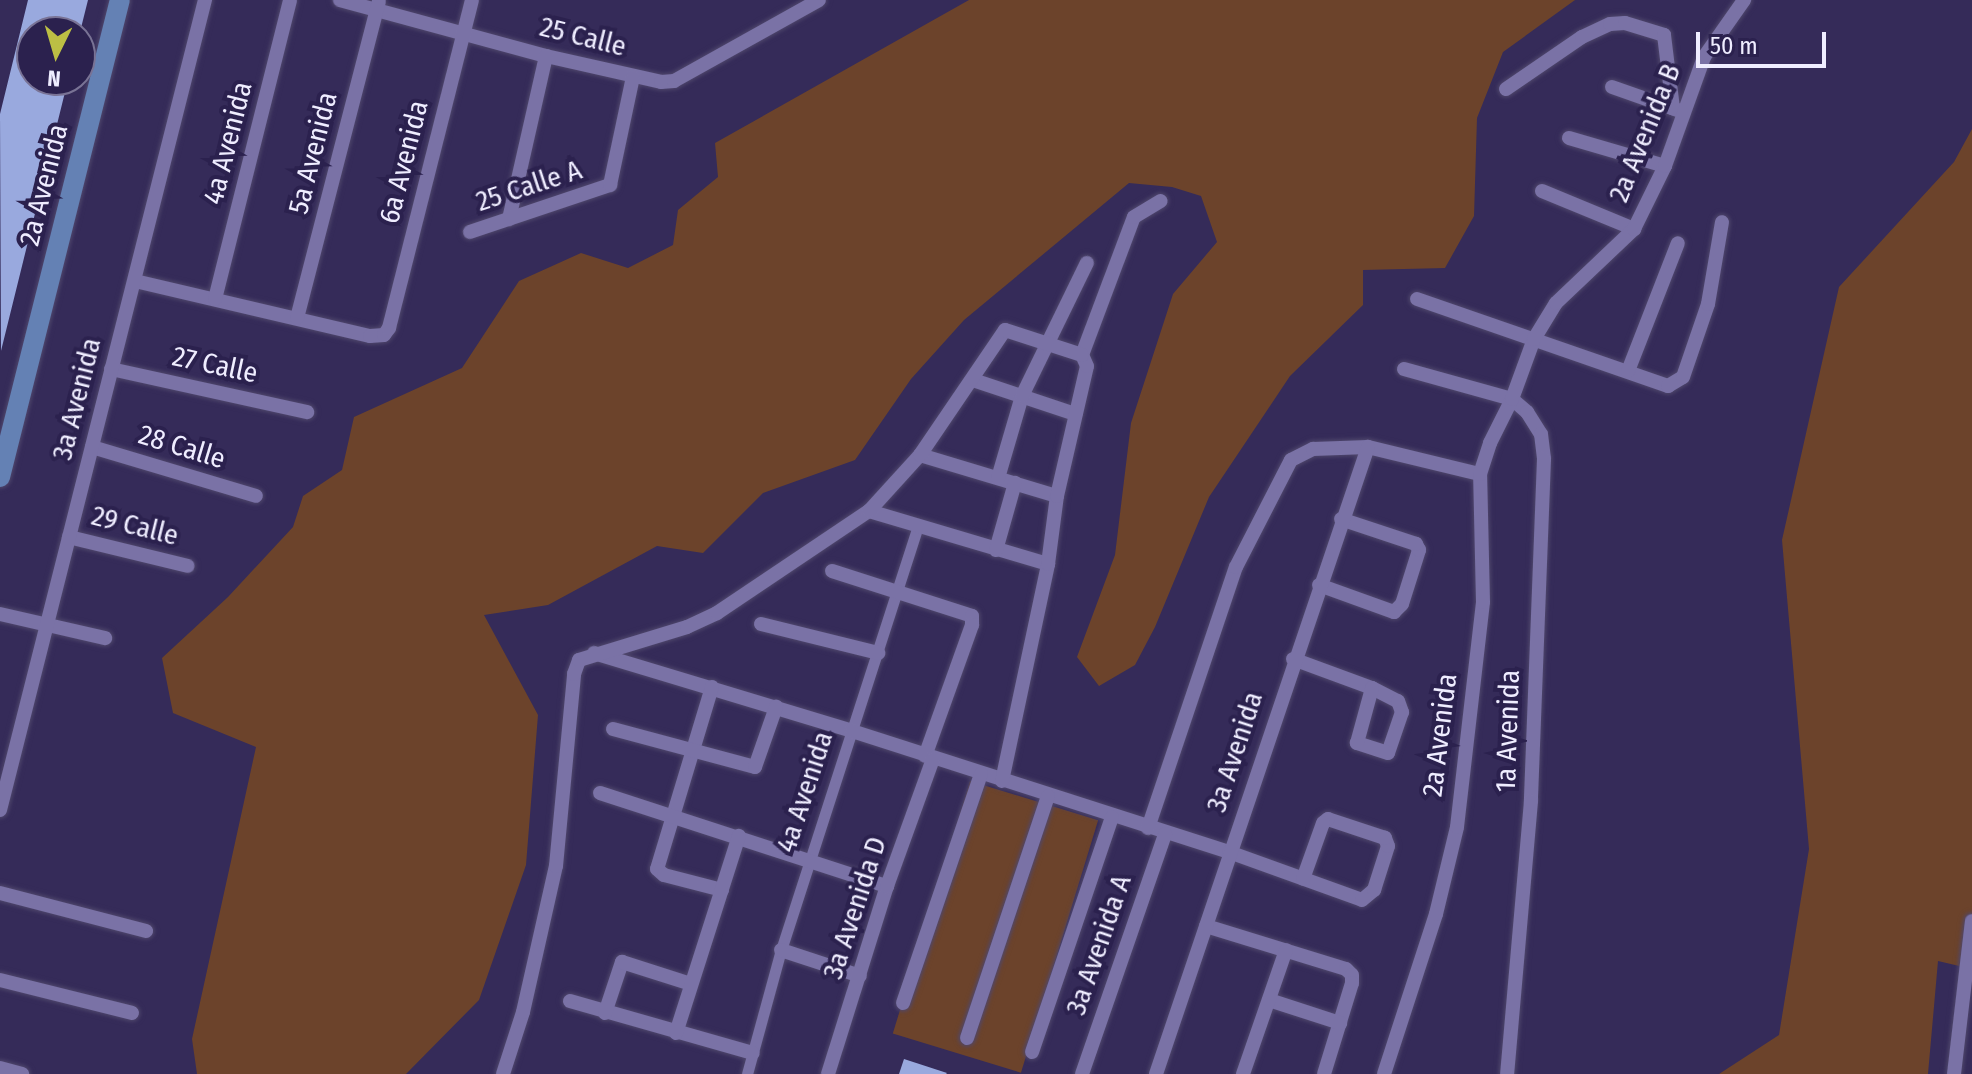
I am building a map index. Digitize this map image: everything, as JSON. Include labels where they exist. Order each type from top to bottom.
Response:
[{"type":"main road","name":"2a Avenida","points":[[0,477],[120,0]]},
{"type":"street","name":"3a Avenida","points":[[0,810],[205,0]]},
{"type":"street","name":"4a Avenida","points":[[215,299],[290,0]]},
{"type":"street","name":"25 Calle","points":[[340,0],[378,5],[546,56],[633,77],[674,81],[819,0]]},
{"type":"street","name":"6a Avenida","points":[[297,318],[370,336],[384,335],[472,0]]},
{"type":"street","name":"2a Avenida B","points":[[1512,399],[1534,339],[1556,303],[1634,229],[1665,166],[1678,110],[1704,57],[1744,0]]},
{"type":"street","name":"5a Avenida","points":[[297,318],[378,5]]},
{"type":"street","points":[[1506,89],[1582,37],[1610,24],[1625,23],[1664,35],[1678,110],[1612,87]]},
{"type":"street","points":[[509,219],[546,56]]},
{"type":"street","name":"25 Calle A","points":[[470,232],[604,189],[612,176],[633,77]]},
{"type":"street","points":[[1569,138],[1665,166]]},
{"type":"street","points":[[1542,191],[1634,229]]},
{"type":"street","points":[[1082,355],[1134,217],[1161,201]]},
{"type":"street","points":[[1417,299],[1668,386],[1683,377],[1708,304],[1722,222]]},
{"type":"street","points":[[1628,371],[1678,243]]},
{"type":"street","points":[[998,478],[1022,396],[1087,263]]},
{"type":"street","points":[[135,281],[297,318]]},
{"type":"street","points":[[503,1074],[523,1012],[556,866],[574,674],[579,660],[593,653],[687,627],[717,613],[869,511],[920,455],[1005,330],[1051,342],[1082,355],[1087,366],[1057,496],[1048,564],[1002,781]]},
{"type":"street","name":"27 Calle","points":[[111,369],[307,412]]},
{"type":"street","points":[[1404,369],[1512,399]]},
{"type":"street","points":[[973,380],[1075,414]]},
{"type":"street","name":"2a Avenida","points":[[1384,1074],[1436,914],[1457,827],[1483,602],[1480,474],[1490,443],[1512,399]]},
{"type":"street","name":"1a Avenida","points":[[1507,1074],[1531,801],[1544,459],[1541,434],[1527,412],[1512,399]]},
{"type":"street","name":"28 Calle","points":[[92,447],[256,496]]},
{"type":"street","name":"3a Avenida","points":[[1156,1074],[1293,659],[1368,447]]},
{"type":"street","points":[[1148,828],[1236,567],[1291,460],[1313,449],[1368,447],[1480,474]]},
{"type":"street","points":[[920,455],[1057,496]]},
{"type":"street","points":[[996,550],[1015,483]]},
{"type":"street","points":[[869,511],[1048,564]]},
{"type":"street","points":[[1319,585],[1394,612],[1402,604],[1419,550],[1416,544],[1341,519]]},
{"type":"street","name":"4a Avenida","points":[[747,1074],[781,950],[918,527]]},
{"type":"street","name":"29 Calle","points":[[69,537],[188,566]]},
{"type":"street","points":[[832,571],[899,592]]},
{"type":"street","name":"3a Avenida D","points":[[828,1074],[972,625],[972,616],[899,592]]},
{"type":"street","points":[[0,614],[105,638]]},
{"type":"street","points":[[761,624],[878,653]]},
{"type":"street","points":[[593,653],[776,707],[1229,852],[1303,879],[1362,900],[1370,897],[1388,846],[1385,838],[1328,819],[1323,823],[1303,879]]},
{"type":"street","points":[[1293,659],[1372,688]]},
{"type":"street","points":[[712,687],[657,869],[664,875],[722,890]]},
{"type":"street","points":[[613,729],[755,767],[776,707]]},
{"type":"street","points":[[903,1003],[981,774]]},
{"type":"street","points":[[600,793],[887,886]]},
{"type":"street","points":[[967,1038],[1048,796]]},
{"type":"street","points":[[1032,1052],[1112,817]]},
{"type":"street","name":"3a Avenida A","points":[[1082,1074],[1165,834]]},
{"type":"street","points":[[676,1033],[739,836]]},
{"type":"street","points":[[0,893],[146,931]]},
{"type":"street","points":[[1954,1074],[1972,921]]},
{"type":"street","points":[[1206,926],[1346,969],[1352,975],[1324,1074]]},
{"type":"street","points":[[781,950],[860,976]]},
{"type":"street","points":[[1243,1074],[1286,950]]},
{"type":"street","points":[[605,1013],[617,967],[622,962],[691,984]]},
{"type":"street","points":[[0,980],[132,1013]]},
{"type":"street","points":[[1269,1000],[1340,1023]]},
{"type":"street","points":[[570,1001],[753,1053]]},
{"type":"street","points":[[0,1068],[22,1074]]},
{"type":"shaded area","points":[[969,0],[1575,0],[1503,52],[1477,118],[1474,216],[1445,268],[1363,270],[1363,305],[1290,376],[1209,497],[1155,627],[1135,665],[1099,686],[1077,657],[1115,555],[1131,423],[1173,294],[1217,242],[1201,196],[1172,187],[1129,183],[964,320],[911,379],[855,460],[763,493],[703,553],[657,546],[548,605],[484,615],[538,715],[526,865],[479,1000],[406,1074],[197,1074],[192,1039],[256,747],[173,713],[162,658],[228,597],[293,527],[303,496],[342,470],[354,417],[462,368],[519,281],[581,253],[628,268],[673,245],[678,210],[718,177],[715,143]]},
{"type":"shaded area","points":[[1972,129],[1972,969],[1938,961],[1928,1074],[1719,1074],[1779,1035],[1809,849],[1782,540],[1839,287],[1954,162]]},
{"type":"shaded area","points":[[970,781],[1098,820],[1021,1073],[893,1033]]},
{"type":"building","points":[[28,0],[88,0],[84,16],[24,16]]},
{"type":"building","points":[[16,49],[16,96],[64,96],[1,351],[0,114]]},
{"type":"building","points":[[904,1059],[947,1073],[899,1074]]}]
